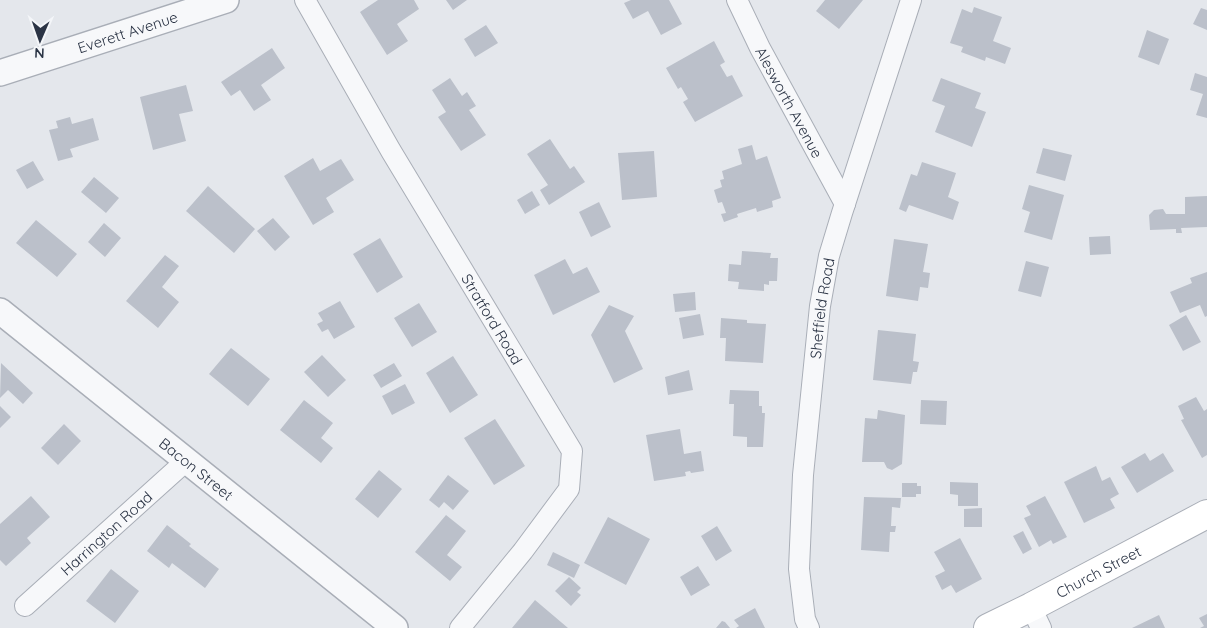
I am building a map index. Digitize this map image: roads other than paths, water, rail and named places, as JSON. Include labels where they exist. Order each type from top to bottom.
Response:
[{"type":"main road","name":"Church Street","points":[[988,628],[1036,618],[1207,514]]},
{"type":"street","name":"Everett Avenue","points":[[0,73],[226,0]]},
{"type":"street","name":"Stratford Road","points":[[305,0],[390,151],[572,451],[569,489],[523,551],[460,628]]},
{"type":"street","name":"Alesworth Avenue","points":[[737,0],[760,48],[845,204]]},
{"type":"street","name":"Sheffield Road","points":[[809,628],[805,619],[799,569],[803,475],[820,306],[829,256],[911,0]]},
{"type":"street","name":"Bacon Street","points":[[3,317],[394,628]]},
{"type":"street","name":"Harrington Road","points":[[25,606],[186,461]]}]
